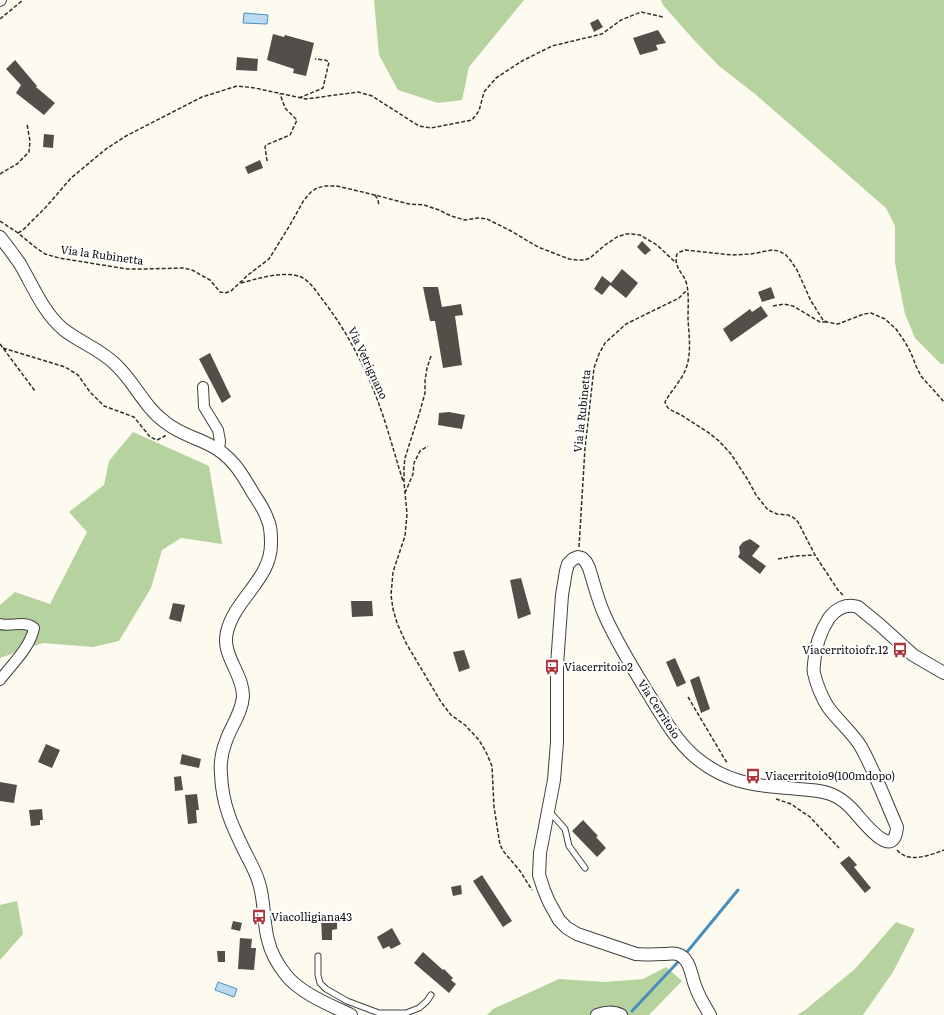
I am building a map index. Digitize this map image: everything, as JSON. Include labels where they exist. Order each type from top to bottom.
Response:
[{"type":"street","points":[[0,237],[18,261],[42,304],[55,321],[63,329],[107,357],[115,364],[154,412],[168,425],[209,444],[227,456],[242,474],[268,520],[272,546],[269,558],[264,571],[235,613],[229,625],[226,638],[228,652],[242,684],[243,694],[242,706],[226,741],[222,758],[221,774],[223,794],[228,814],[258,880],[262,896],[268,941],[278,964],[287,976],[307,993],[347,1009]]},
{"type":"street","points":[[204,387],[204,407],[218,430],[220,441],[219,450]]},
{"type":"street","points":[[578,557],[573,559],[568,564],[562,595],[558,666],[557,742],[554,780],[540,853],[539,875],[549,902],[559,920],[567,928],[577,934],[628,952],[643,955],[677,954],[686,960],[696,988],[710,1015]]},
{"type":"street","name":"Via Cerritoio","points":[[578,557],[582,558],[589,568],[605,615],[622,650],[668,725],[680,742],[695,757],[713,770],[733,779],[755,784],[815,790],[833,795],[844,801],[877,836],[883,840],[892,840]]},
{"type":"street","points":[[892,840],[896,836],[897,827],[869,762],[860,744],[828,706],[819,688],[814,672],[815,652],[818,640],[823,628],[830,617],[837,610],[845,606],[853,605],[858,607],[880,625],[913,655],[944,673]]},
{"type":"street","points":[[0,624],[30,624],[34,628],[27,646],[0,680]]},
{"type":"street","points":[[597,1015],[604,1013],[616,1013],[621,1015]]},
{"type":"lane","points":[[548,811],[565,830],[569,846],[585,868]]},
{"type":"lane","points":[[318,956],[318,975],[320,983],[347,1009],[379,1013],[406,1013],[419,1008],[427,1001],[431,994]]},
{"type":"path","points":[[0,19],[23,0]]},
{"type":"path","points":[[0,221],[18,233],[23,230],[46,207],[71,178],[106,149],[126,136],[202,98],[237,86],[255,88],[306,99],[358,92],[372,96],[419,126],[431,128],[472,120],[479,111],[484,92],[496,78],[522,61],[552,46],[602,34],[621,20],[641,12],[662,17]]},
{"type":"path","points":[[299,98],[323,88],[329,62],[315,58]]},
{"type":"path","points":[[267,161],[264,147],[290,135],[297,120],[285,108],[280,94]]},
{"type":"path","points":[[0,174],[17,164],[29,152],[30,141],[27,124]]},
{"type":"path","name":"Via la Rubinetta","points":[[18,233],[45,254],[59,258],[127,268],[184,268],[192,270],[210,280],[220,292],[225,293],[231,291],[269,259],[310,192],[325,186],[337,186],[408,204],[424,205],[451,216],[466,220],[478,218],[487,219],[538,247],[570,259],[585,260],[590,258],[617,237],[632,234],[640,235],[657,245],[676,263]]},
{"type":"path","points":[[375,195],[379,206]]},
{"type":"path","points":[[827,322],[823,320],[811,300],[797,270],[791,261],[786,255],[779,251],[772,250],[751,254],[732,255],[685,250],[680,252],[677,254],[676,263],[687,285],[686,289],[688,299],[690,343],[686,370],[665,402],[669,409],[696,424],[719,442],[731,454],[756,495],[768,510],[777,514],[788,515],[798,522],[815,555],[838,590],[853,605]]},
{"type":"path","name":"Via Vetrignano","points":[[239,283],[265,277],[289,275],[301,277],[310,284],[341,325],[363,366],[382,412],[404,482]]},
{"type":"path","name":"Via la Rubinetta","points":[[578,557],[585,448],[596,361],[605,343],[626,324],[679,298],[686,289]]},
{"type":"path","points":[[773,306],[784,304],[793,306],[820,322],[838,324],[864,314],[872,314],[885,319],[896,329],[912,353],[921,376],[944,402]]},
{"type":"path","points":[[0,344],[35,391]]},
{"type":"path","points":[[3,348],[65,367],[78,375],[90,392],[104,406],[134,417],[150,437],[157,440],[165,436],[168,425]]},
{"type":"path","points":[[431,356],[427,368],[425,393],[405,458],[404,482],[407,514],[405,536],[393,572],[391,595],[393,609],[397,623],[414,656],[442,702],[451,715],[465,725],[479,740],[486,752],[492,766],[494,807],[500,845],[534,892]]},
{"type":"path","points":[[405,495],[413,474],[414,463],[420,451],[428,446]]},
{"type":"path","points":[[778,559],[815,555]]},
{"type":"path","points":[[688,696],[738,780]]},
{"type":"path","points":[[776,799],[791,804],[810,817],[839,848]]},
{"type":"path","points":[[892,840],[899,852],[911,857],[925,856],[944,850]]},
{"type":"green space","points":[[374,0],[524,0],[469,67],[462,100],[438,103],[398,90],[379,55]]},
{"type":"green space","points":[[661,0],[944,0],[944,364],[941,364],[915,338],[905,314],[895,263],[895,226],[886,208],[755,94],[719,66],[663,5]]},
{"type":"green space","points":[[133,432],[209,466],[222,544],[181,538],[162,550],[151,588],[119,641],[93,647],[43,643],[0,658],[0,605],[15,592],[50,604],[87,532],[69,512],[104,485],[109,461]]},
{"type":"green space","points":[[17,901],[23,934],[0,960],[0,905]]},
{"type":"green space","points":[[896,922],[915,929],[893,972],[863,1015],[797,1015],[855,969]]},
{"type":"green space","points":[[666,967],[682,981],[649,1015],[487,1015],[493,1009],[559,979],[605,982],[643,979]]},
{"type":"water","points":[[244,13],[268,15],[267,24],[243,23]]},
{"type":"water","points":[[218,982],[237,989],[234,997],[215,990]]},
{"type":"building","points":[[598,19],[603,27],[594,32],[590,23]]},
{"type":"building","points":[[658,30],[666,43],[656,45],[658,50],[640,55],[633,38]]},
{"type":"building","points":[[273,34],[284,37],[285,35],[314,43],[306,76],[293,73],[294,69],[267,60]]},
{"type":"building","points":[[237,57],[258,59],[257,71],[236,70]]},
{"type":"building","points":[[15,60],[37,86],[36,87],[55,103],[44,115],[16,93],[21,85],[6,69]]},
{"type":"building","points":[[44,134],[54,135],[53,148],[43,147]]},
{"type":"building","points":[[260,160],[263,168],[248,174],[245,167]]},
{"type":"building","points":[[642,241],[651,250],[645,255],[637,247]]},
{"type":"building","points":[[622,269],[638,283],[626,298],[610,285],[602,295],[594,289],[602,276],[611,283]]},
{"type":"building","points":[[423,287],[438,287],[442,307],[461,304],[463,315],[455,316],[462,365],[443,368],[435,321],[430,321]]},
{"type":"building","points":[[771,287],[775,298],[762,302],[758,292]]},
{"type":"building","points":[[761,306],[768,316],[731,342],[723,329],[750,309],[752,312]]},
{"type":"building","points":[[210,353],[231,397],[222,403],[199,359]]},
{"type":"building","points":[[449,412],[465,415],[462,429],[438,425],[439,413]]},
{"type":"building","points":[[750,539],[760,546],[752,556],[766,566],[760,574],[738,557],[740,553],[739,547],[743,542]]},
{"type":"building","points":[[521,578],[531,614],[518,619],[510,580]]},
{"type":"building","points":[[351,601],[372,601],[373,616],[352,617]]},
{"type":"building","points":[[173,603],[185,605],[181,622],[169,619]]},
{"type":"building","points":[[464,650],[470,668],[459,672],[453,652]]},
{"type":"building","points":[[675,658],[686,683],[677,687],[666,662]]},
{"type":"building","points":[[699,676],[710,709],[701,713],[690,680]]},
{"type":"building","points":[[46,744],[60,750],[52,768],[38,762]]},
{"type":"building","points":[[182,754],[201,759],[199,768],[180,764]]},
{"type":"building","points":[[181,776],[183,790],[175,791],[174,777]]},
{"type":"building","points":[[0,782],[17,785],[14,803],[0,801]]},
{"type":"building","points":[[197,794],[199,810],[196,810],[197,823],[188,824],[185,795]]},
{"type":"building","points":[[42,809],[43,820],[40,820],[40,825],[31,826],[29,810]]},
{"type":"building","points":[[583,820],[598,836],[596,837],[606,848],[597,857],[572,831]]},
{"type":"building","points":[[849,856],[857,865],[854,867],[871,888],[865,893],[840,863]]},
{"type":"building","points":[[482,875],[512,921],[503,927],[473,881]]},
{"type":"building","points":[[461,885],[462,894],[453,896],[451,887]]},
{"type":"building","points":[[331,916],[331,920],[337,920],[337,929],[332,930],[332,940],[322,940],[321,917]]},
{"type":"building","points":[[233,921],[242,923],[240,931],[231,929]]},
{"type":"building","points":[[392,928],[401,944],[391,949],[389,946],[383,949],[377,937]]},
{"type":"building","points":[[240,938],[252,939],[251,948],[256,948],[254,970],[238,969]]},
{"type":"building","points":[[217,951],[225,951],[225,962],[218,962]]},
{"type":"building","points":[[423,952],[453,978],[451,980],[456,984],[449,993],[414,963]]},
{"type":"waterway","points":[[687,952],[738,890]]},
{"type":"waterway","points":[[632,1011],[678,962]]},
{"type":"place","name":"Viacerritoiofr.12","points":[[900,650]]},
{"type":"place","name":"Viacerritoio2","points":[[552,667]]},
{"type":"place","name":"Viacerritoio9(100mdopo)","points":[[753,776]]},
{"type":"place","name":"Viacolligiana43","points":[[259,917]]}]
